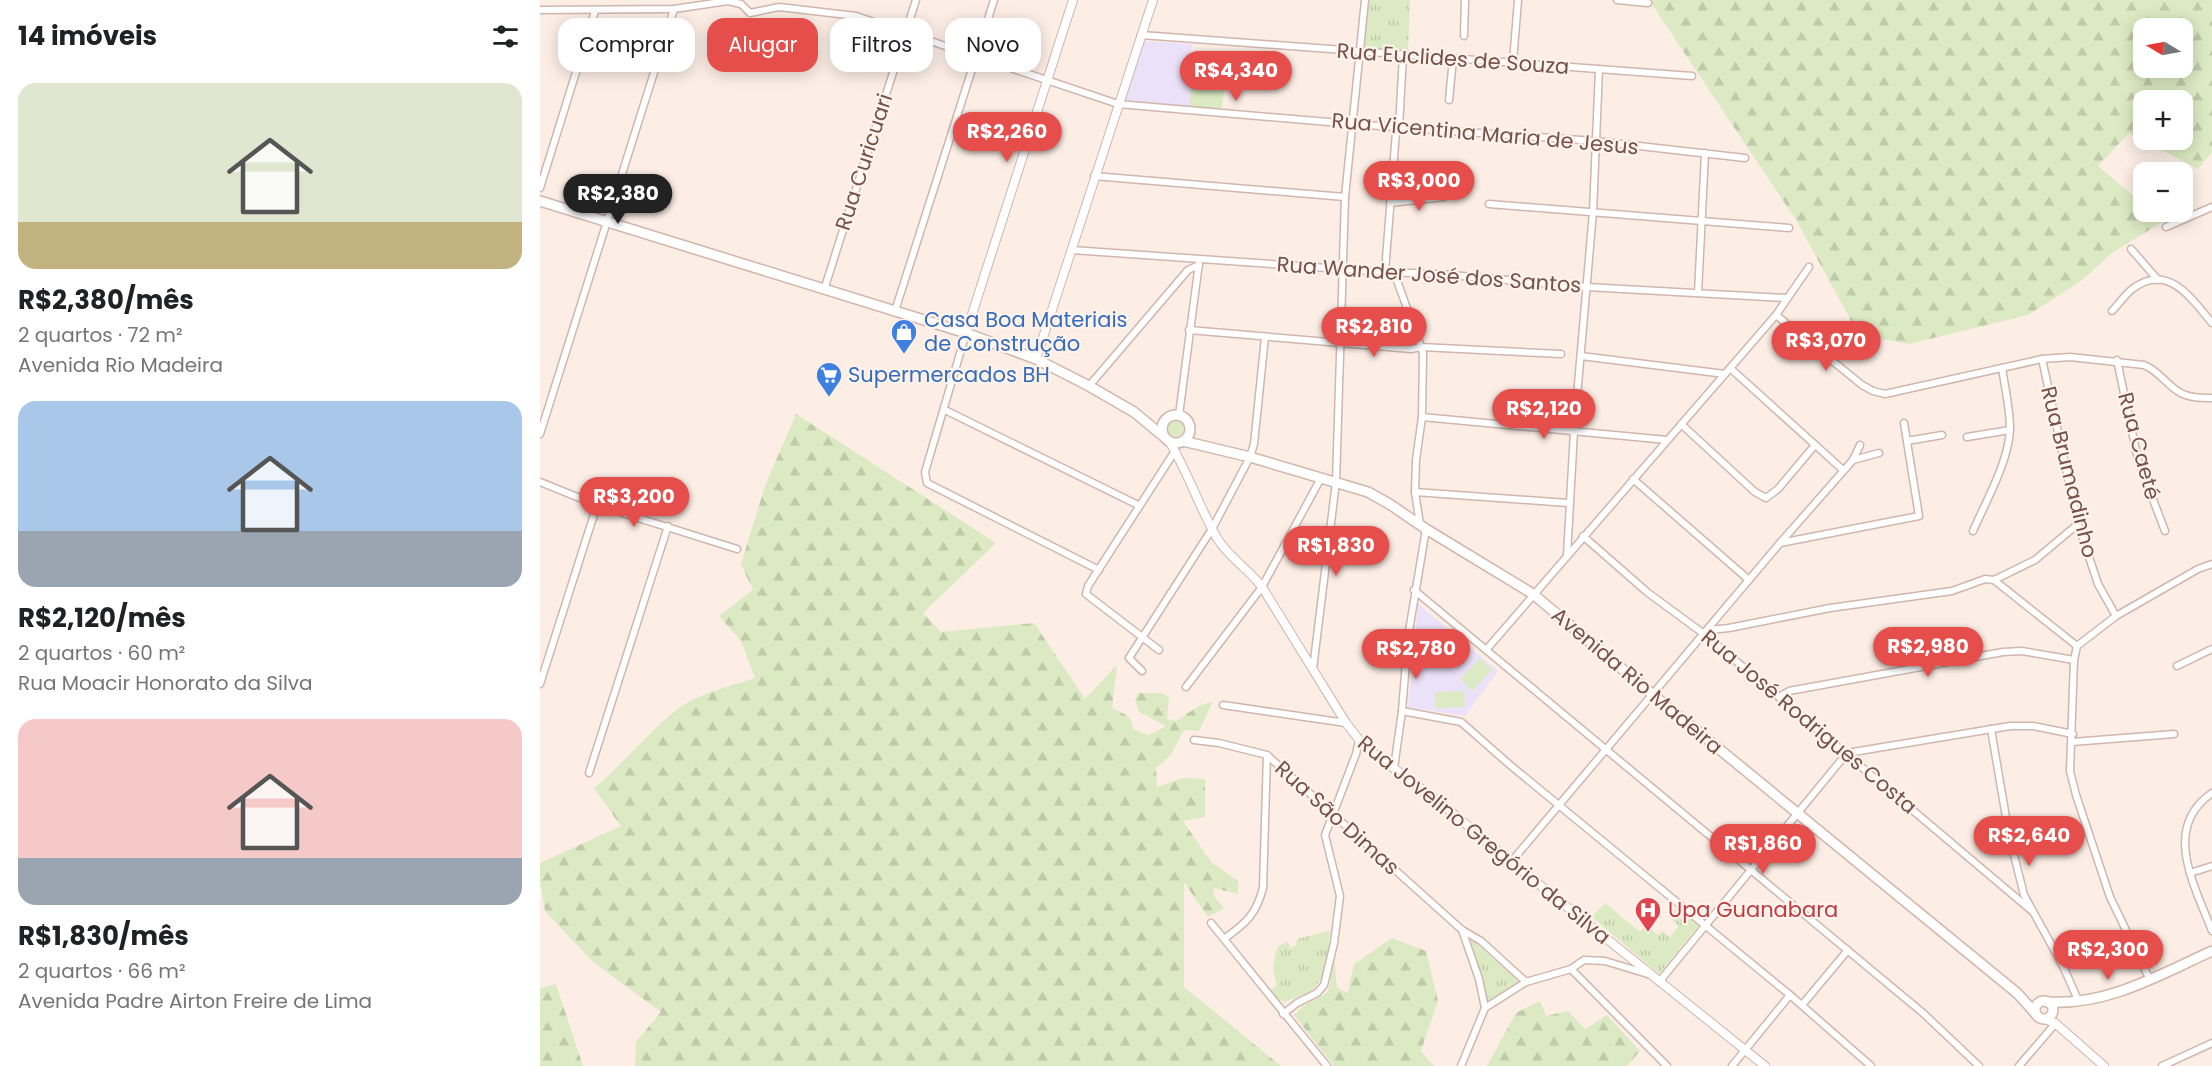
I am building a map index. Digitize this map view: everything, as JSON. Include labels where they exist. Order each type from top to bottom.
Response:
[{"type":"main road","points":[[540,201],[966,333],[1036,359],[1089,386],[1134,412],[1166,438],[1179,445],[1189,435],[1190,427],[1185,418],[1179,415],[1154,418],[1134,412]]},
{"type":"main road","points":[[1166,438],[1161,428],[1167,417]]},
{"type":"main road","name":"Avenida Rio Madeira","points":[[1190,427],[1198,438],[1213,447]]},
{"type":"main road","name":"Avenida Rio Madeira","points":[[1179,445],[1213,447],[1368,492],[1533,594],[2017,993],[2036,1014]]},
{"type":"main road","points":[[2075,1000],[2052,1018],[2040,1018],[2036,1014],[2036,1008],[2044,1002],[2075,1000],[2116,993],[2212,951]]},
{"type":"main road","name":"Avenida Rio Madeira","points":[[2017,993],[2029,1000],[2044,1002]]},
{"type":"main road","points":[[2044,1002],[2052,1005],[2052,1018]]},
{"type":"street","name":"Rua Curicuari","points":[[911,18],[916,0]]},
{"type":"street","points":[[988,18],[994,0]]},
{"type":"street","points":[[1073,0],[966,333],[926,472],[927,483],[1099,570]]},
{"type":"street","points":[[1036,359],[1153,0]]},
{"type":"street","points":[[1313,669],[1336,482],[1345,197],[1365,0]]},
{"type":"street","points":[[1464,36],[1465,0]]},
{"type":"street","points":[[1513,62],[1518,0]]},
{"type":"street","points":[[1617,0],[1648,3]]},
{"type":"street","name":"Rua Vicentina Maria de Jesus","points":[[674,9],[728,1],[741,4],[750,13],[780,7],[862,18]]},
{"type":"street","points":[[540,10],[674,9],[540,434]]},
{"type":"street","points":[[540,188],[595,11]]},
{"type":"street","name":"Rua Euclides de Souza","points":[[1142,35],[1359,53],[1692,76]]},
{"type":"street","points":[[1385,272],[1396,132],[1399,128],[1403,56]]},
{"type":"street","points":[[1449,100],[1453,59]]},
{"type":"street","points":[[1566,556],[1568,503],[1593,212],[1599,69]]},
{"type":"street","name":"Rua Curicuari","points":[[824,290],[894,72]]},
{"type":"street","points":[[895,311],[971,72]]},
{"type":"street","name":"Rua Vicentina Maria de Jesus","points":[[1023,72],[1118,104],[1399,128],[1595,141],[1745,158]]},
{"type":"street","points":[[1698,293],[1705,153]]},
{"type":"street","points":[[1094,177],[1345,197]]},
{"type":"street","points":[[1390,203],[1444,197]]},
{"type":"street","points":[[1489,204],[1790,228]]},
{"type":"street","points":[[2166,227],[2212,207]]},
{"type":"street","points":[[2131,249],[2158,280]]},
{"type":"street","name":"Rua Wander José dos Santos","points":[[1072,250],[1199,262],[1439,274],[1587,287],[1786,298]]},
{"type":"street","points":[[1179,415],[1199,262]]},
{"type":"street","points":[[1089,386],[1188,270],[1199,262]]},
{"type":"street","points":[[1486,650],[1776,315],[1809,267]]},
{"type":"street","points":[[1394,272],[1423,353],[1422,417],[1416,460],[1415,492],[1423,527],[1394,768]]},
{"type":"street","points":[[2112,311],[2132,290],[2144,282],[2158,280],[2172,282],[2185,290],[2212,323]]},
{"type":"street","points":[[1776,315],[1862,385],[1873,391],[1890,394],[2042,359],[2070,357],[2117,360],[2144,365],[2154,369],[2178,391],[2190,397],[2212,398]]},
{"type":"street","points":[[1190,330],[1411,349],[1421,347],[1561,354]]},
{"type":"street","points":[[1142,671],[1129,658],[1212,528],[1250,457],[1254,444],[1265,337]]},
{"type":"street","points":[[1581,356],[1727,371],[1843,470]]},
{"type":"street","name":"Rua Brumadinho","points":[[2042,359],[2078,524],[2098,584],[2116,616]]},
{"type":"street","name":"Rua Caeté","points":[[2117,360],[2138,460],[2165,531]]},
{"type":"street","points":[[1973,531],[1999,472],[2010,430],[2002,368]]},
{"type":"street","points":[[945,410],[1138,505]]},
{"type":"street","points":[[1422,417],[1667,440]]},
{"type":"street","points":[[1780,543],[1919,516],[1904,423]]},
{"type":"street","points":[[1682,424],[1755,492],[1766,498],[1778,489],[1815,445]]},
{"type":"street","points":[[1967,437],[2010,430]]},
{"type":"street","points":[[1907,441],[1941,435]]},
{"type":"street","points":[[1160,650],[1086,594],[1088,586],[1138,505],[1179,445]]},
{"type":"street","name":"Rua Jovelino Gregório da Silva","points":[[1179,445],[1218,540],[1245,566],[1262,587],[1346,723],[1364,746],[1443,805],[1651,976],[1765,1066]]},
{"type":"street","points":[[1511,862],[1780,543],[1853,460],[1860,445]]},
{"type":"street","points":[[1853,460],[1878,453]]},
{"type":"street","points":[[1186,687],[1262,587],[1321,478]]},
{"type":"street","points":[[1634,479],[1749,580]]},
{"type":"street","points":[[540,482],[597,505],[737,549]]},
{"type":"street","points":[[1415,492],[1568,503]]},
{"type":"street","points":[[540,684],[542,668],[597,505]]},
{"type":"street","points":[[1706,632],[1830,608],[1952,591],[1985,579],[1994,580],[2036,561],[2078,524]]},
{"type":"street","points":[[589,773],[668,526]]},
{"type":"street","name":"Rua José Rodrigues Costa","points":[[1583,536],[1647,592],[1706,632],[1779,697],[2032,911]]},
{"type":"street","points":[[2150,980],[2110,897],[2091,844],[2070,771],[2074,660],[2077,646],[2116,616],[2212,564]]},
{"type":"street","points":[[1994,580],[2077,646]]},
{"type":"street","points":[[1414,590],[1923,1013],[1979,1066]]},
{"type":"street","points":[[2177,666],[2212,649]]},
{"type":"street","points":[[1779,697],[1789,691],[2003,652],[2022,651],[2074,660]]},
{"type":"street","points":[[1222,705],[1346,723]]},
{"type":"street","points":[[1402,711],[1461,722],[1791,995],[1871,1066]]},
{"type":"street","points":[[1659,982],[1847,753],[2010,726],[2033,726],[2073,734]]},
{"type":"street","points":[[1990,729],[2009,835],[2024,895],[2064,966],[2075,1000]]},
{"type":"street","points":[[2072,742],[2174,734]]},
{"type":"street","name":"Rua São Dimas","points":[[1194,740],[1267,754],[1462,930],[1481,941],[1526,982]]},
{"type":"street","points":[[1283,1014],[1297,1003],[1317,993],[1324,985],[1334,943],[1340,896],[1325,835],[1356,754],[1359,740]]},
{"type":"street","points":[[1224,939],[1253,915],[1263,888],[1267,754]]},
{"type":"street","points":[[2212,793],[2197,805],[2187,823],[2185,856],[2212,931]]},
{"type":"street","points":[[2190,873],[2212,866]]},
{"type":"street","points":[[1210,923],[1327,1066]]},
{"type":"street","name":"Rua São Dimas","points":[[1462,930],[1479,979],[1485,1008]]},
{"type":"street","points":[[1802,1005],[1848,950]]},
{"type":"street","points":[[1461,1066],[1485,1008],[1526,982],[1571,969],[1584,960],[1605,961],[1651,976]]},
{"type":"street","points":[[1571,969],[1667,1066]]},
{"type":"street","points":[[1732,1066],[1791,995]]},
{"type":"street","points":[[2019,1066],[2052,1018],[2104,1066]]},
{"type":"street","points":[[2162,1066],[2212,1043]]},
{"type":"shaded area","points":[[1143,41],[1192,44],[1187,75],[1225,78],[1221,110],[1122,100]]},
{"type":"shaded area","points":[[1418,604],[1498,671],[1465,716],[1408,707]]},
{"type":"green space","points":[[1368,0],[1410,0],[1408,51],[1364,50]]},
{"type":"green space","points":[[1649,0],[2212,0],[2212,152],[2198,169],[2193,166],[2193,162],[2185,162],[2162,150],[2193,150],[2193,90],[2133,90],[2133,135],[2129,133],[2098,166],[2133,196],[2133,222],[2162,222],[2112,253],[2081,281],[2028,315],[1909,344],[1859,335],[1796,220]]},
{"type":"green space","points":[[1191,86],[1224,88],[1222,109],[1190,107]]},
{"type":"green space","points":[[796,414],[996,543],[923,613],[941,632],[1034,623],[1085,699],[1117,665],[1112,708],[1129,718],[1133,729],[1149,735],[1166,726],[1139,712],[1135,700],[1138,693],[1161,693],[1169,697],[1167,719],[1176,721],[1199,706],[1213,701],[1199,731],[1184,730],[1170,756],[1156,768],[1157,787],[1183,778],[1205,779],[1205,817],[1183,821],[1212,863],[1238,881],[1238,894],[1214,888],[1213,895],[1224,908],[1208,917],[1184,882],[1184,987],[1281,1066],[635,1066],[636,1042],[661,1012],[592,961],[545,911],[540,882],[540,863],[621,826],[594,788],[669,716],[694,699],[755,678],[741,641],[719,616],[753,590],[741,564],[765,486]]},
{"type":"green space","points":[[1175,419],[1181,422],[1184,428],[1181,434],[1175,437],[1169,434],[1166,428],[1169,422]]},
{"type":"green space","points":[[1480,658],[1492,669],[1472,691],[1460,679]]},
{"type":"green space","points":[[1464,691],[1465,707],[1436,708],[1435,692]]},
{"type":"green space","points":[[1605,903],[1640,932],[1649,920],[1651,922],[1649,928],[1658,935],[1662,931],[1670,937],[1679,926],[1669,917],[1677,907],[1699,925],[1659,974],[1592,917]]},
{"type":"green space","points":[[1330,931],[1324,970],[1312,990],[1285,1002],[1273,997],[1269,991],[1277,985],[1274,966],[1278,946],[1288,942],[1290,948],[1296,946],[1297,939]]},
{"type":"green space","points":[[1392,938],[1426,951],[1438,1001],[1421,1051],[1434,1066],[1334,1066],[1294,1015],[1303,1006],[1328,992],[1334,957],[1337,988],[1348,993],[1354,964]]},
{"type":"green space","points":[[1470,938],[1523,985],[1490,1006]]},
{"type":"green space","points":[[556,984],[583,1066],[540,1066],[540,986],[542,988]]},
{"type":"green space","points":[[1540,1001],[1546,1016],[1568,1011],[1585,1029],[1607,1015],[1640,1051],[1627,1066],[1487,1066],[1516,1013]]},
{"type":"place","name":"Casa Boa Materiais de Construção","points":[[904,355]]},
{"type":"place","name":"Supermercados BH","points":[[829,398]]},
{"type":"place","name":"Upa Guanabara","points":[[1648,933]]}]
